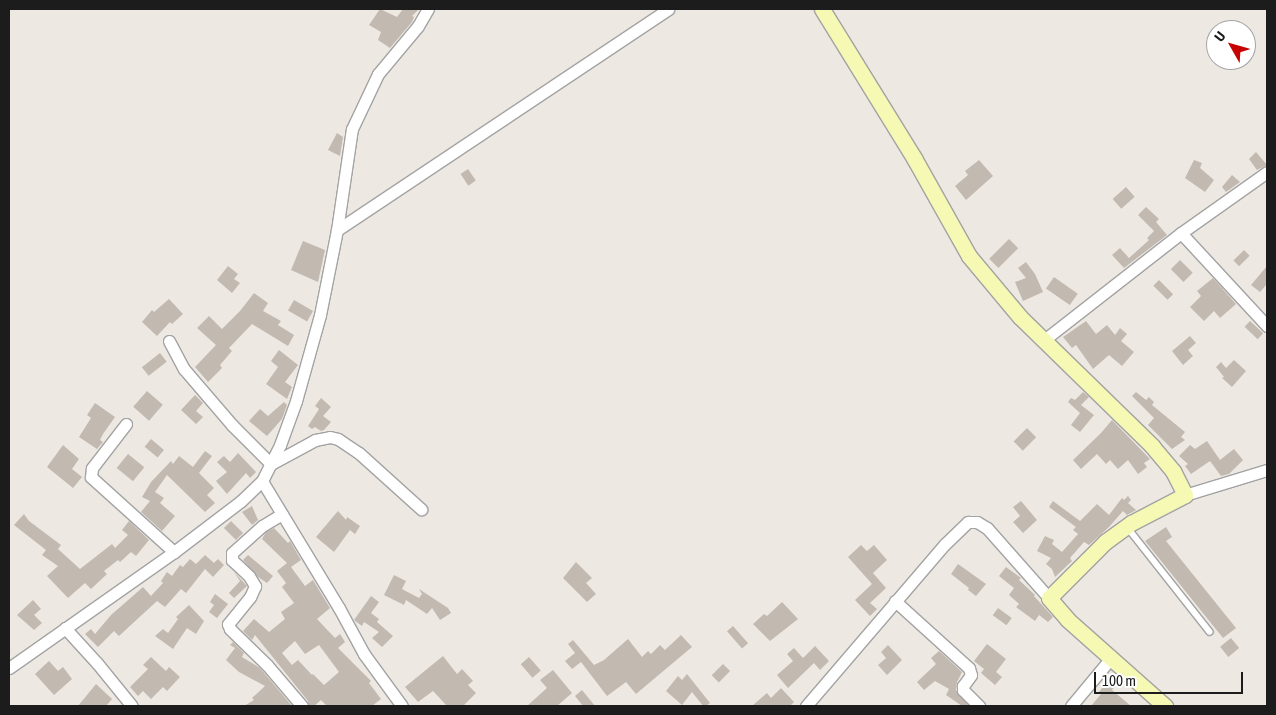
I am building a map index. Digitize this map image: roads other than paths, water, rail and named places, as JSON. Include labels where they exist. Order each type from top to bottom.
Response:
[{"type":"street","points":[[9,668],[174,552],[240,501],[262,481],[271,464],[296,402],[320,314],[337,230],[352,129],[378,74],[418,26],[428,9]]},
{"type":"street","points":[[337,230],[361,216],[668,9]]},
{"type":"street","points":[[822,9],[914,158],[969,256],[1008,304],[1152,446],[1173,471],[1185,495]]},
{"type":"street","points":[[1044,340],[1181,232],[1267,172]]},
{"type":"street","points":[[1181,232],[1267,326]]},
{"type":"street","points":[[168,341],[190,376],[232,425],[271,464]]},
{"type":"street","points":[[126,424],[92,468],[91,477],[174,552]]},
{"type":"street","points":[[271,464],[315,440],[330,437],[338,439],[359,453],[421,509]]},
{"type":"street","points":[[1049,598],[1105,542],[1126,526],[1185,495],[1267,470]]},
{"type":"street","points":[[262,481],[364,654],[402,706]]},
{"type":"street","points":[[282,514],[262,526],[232,553],[232,560],[249,576],[255,586],[250,597],[228,624],[230,629],[267,665],[302,706]]},
{"type":"street","points":[[806,706],[962,525],[974,521],[987,528],[1068,620],[1165,706]]},
{"type":"street","points":[[895,601],[969,668],[971,675],[963,686],[963,690],[980,706]]},
{"type":"street","points":[[65,628],[132,706]]},
{"type":"street","points":[[1071,706],[1111,658]]},
{"type":"lane","points":[[1126,526],[1210,632]]}]
